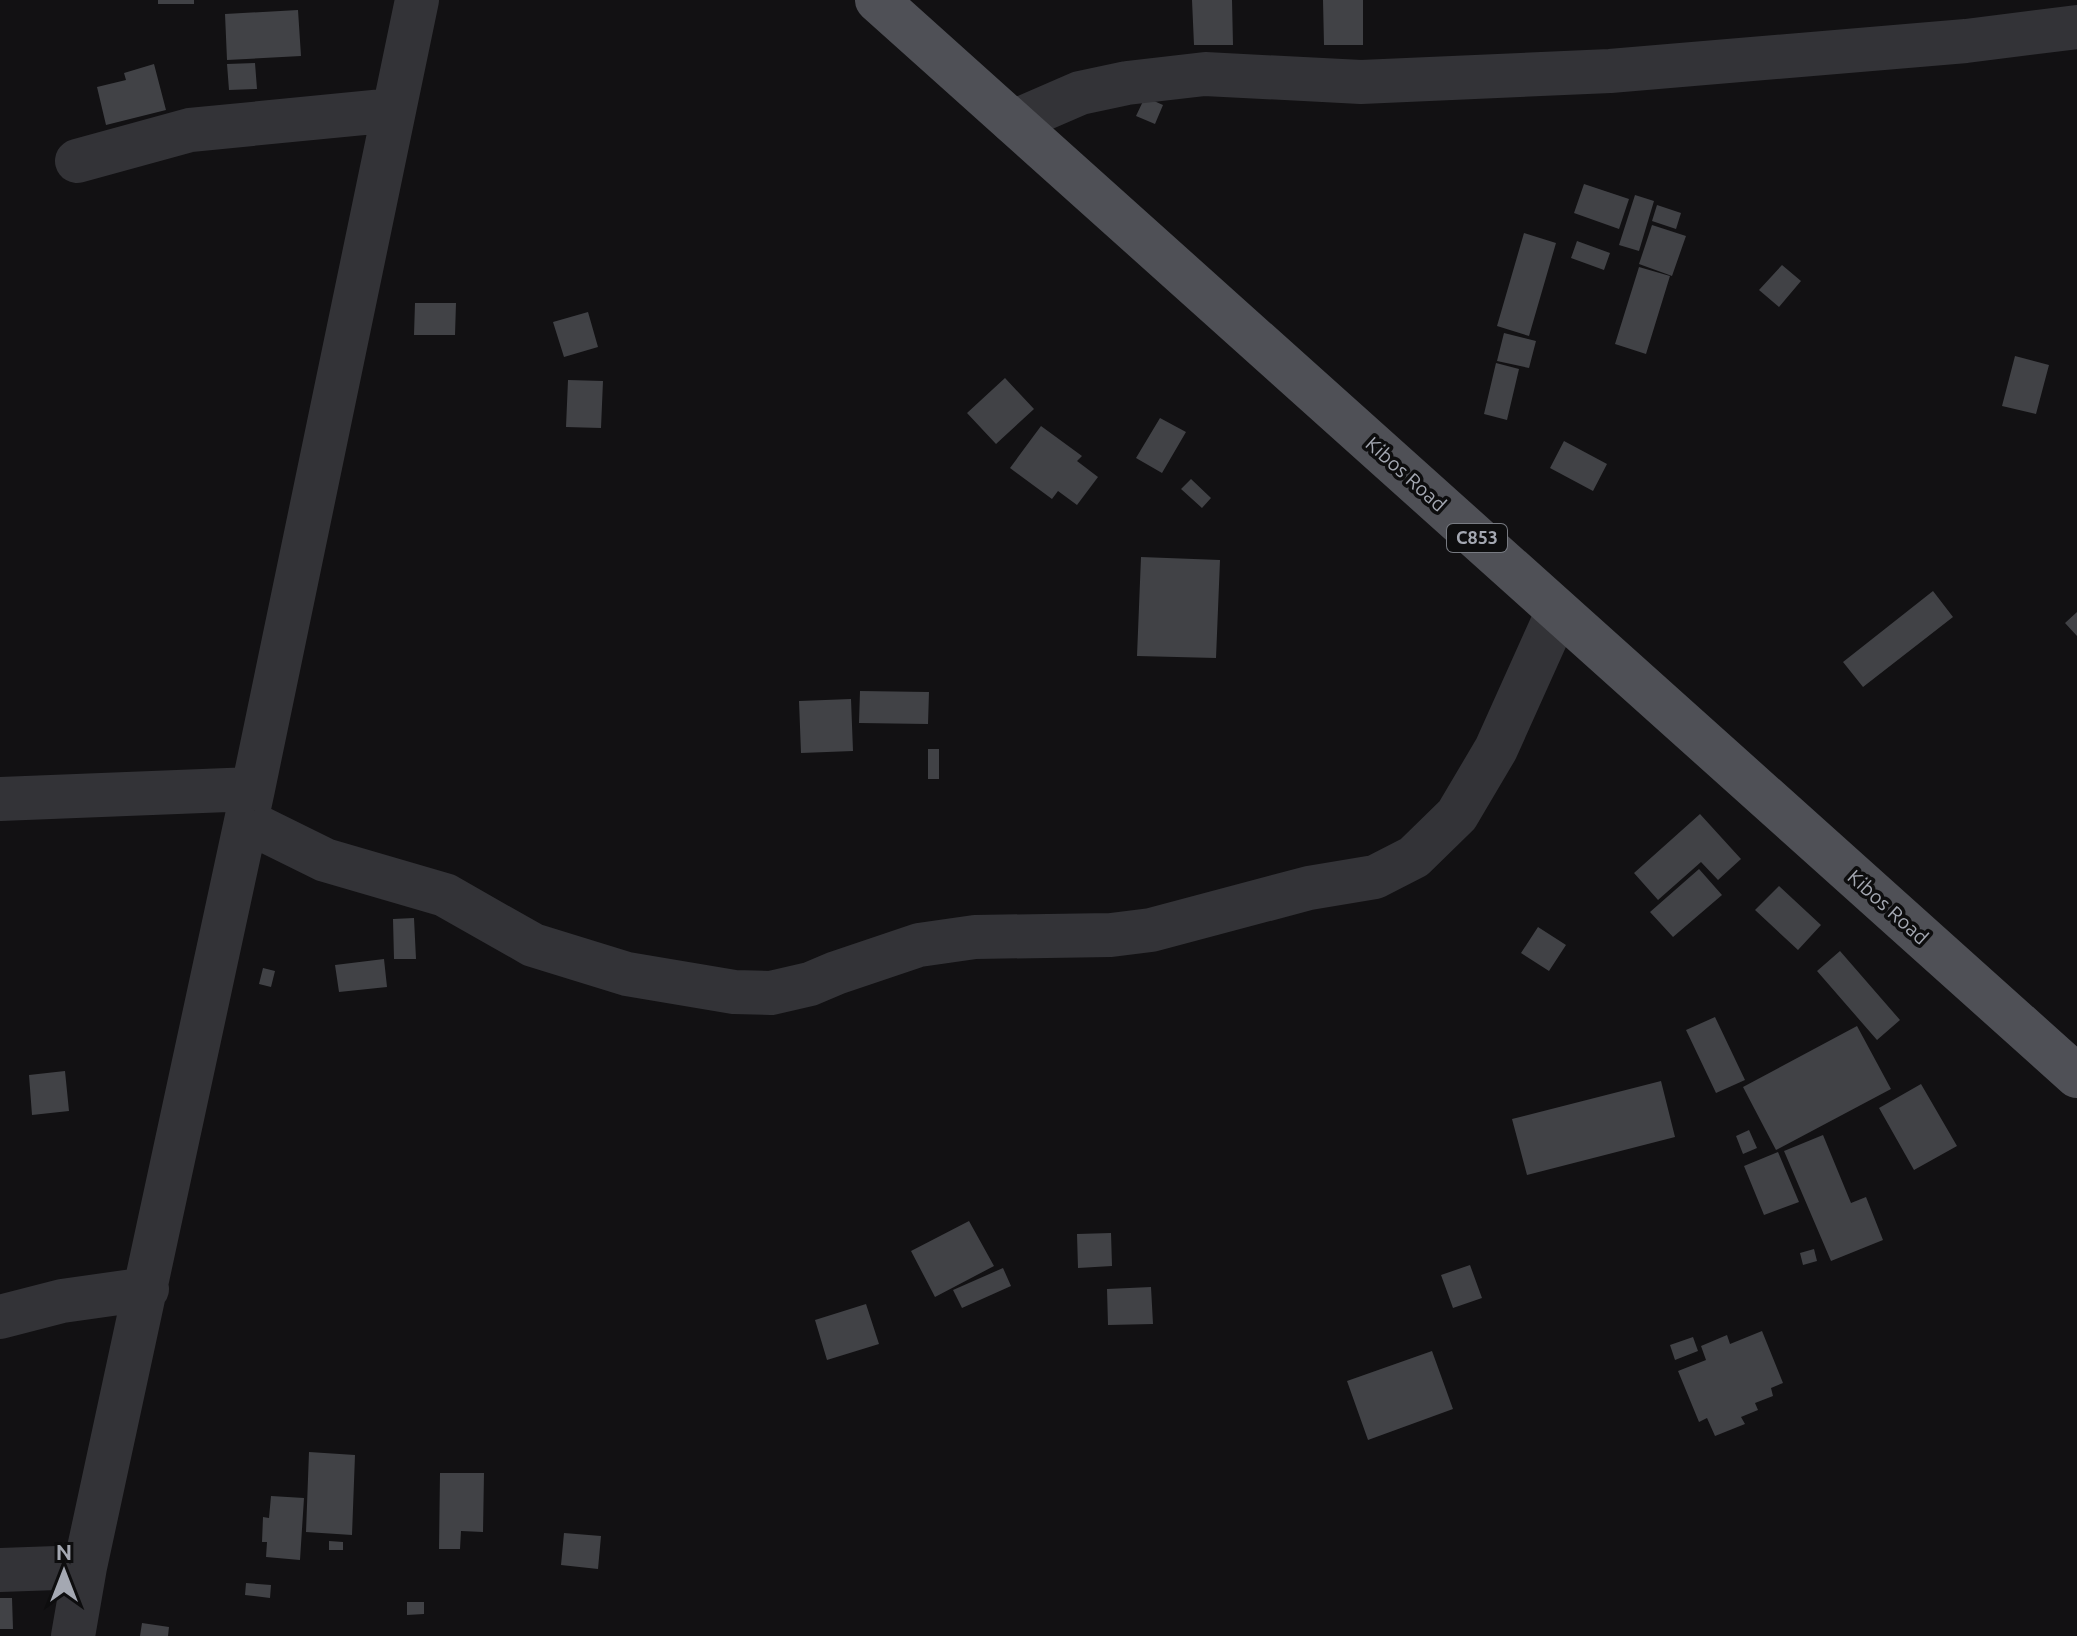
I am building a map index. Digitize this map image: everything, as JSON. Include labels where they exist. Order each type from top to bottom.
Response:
[{"type":"main road","name":"Kibos Road","points":[[877,0],[2077,1076]]},
{"type":"street","points":[[73,1636],[85,1567],[250,805],[417,0]]},
{"type":"street","points":[[1013,122],[1080,93],[1127,83],[1205,74],[1361,82],[1610,71],[1966,41],[2077,27]]},
{"type":"street","points":[[77,161],[190,130],[394,110]]},
{"type":"street","points":[[0,799],[250,805],[325,860],[445,895],[533,945],[627,974],[734,992],[771,993],[810,984],[919,945],[975,937],[1111,935],[1151,930],[1309,888],[1375,877],[1414,857],[1457,815],[1496,749],[1558,611]]},
{"type":"street","points":[[0,1317],[62,1301],[147,1289]]},
{"type":"street","points":[[0,1570],[85,1567]]},
{"type":"building","points":[[158,0],[194,0],[194,4],[158,4]]},
{"type":"building","points":[[1192,0],[1232,0],[1233,45],[1194,45]]},
{"type":"building","points":[[1323,0],[1363,0],[1363,45],[1324,45]]},
{"type":"building","points":[[298,10],[301,56],[227,60],[225,14]]},
{"type":"building","points":[[255,63],[257,89],[229,90],[227,64]]},
{"type":"building","points":[[154,64],[166,110],[106,125],[97,87],[126,80],[124,73]]},
{"type":"building","points":[[1145,97],[1163,105],[1155,124],[1136,116]]},
{"type":"building","points":[[1584,184],[1629,199],[1619,229],[1574,213]]},
{"type":"building","points":[[1635,195],[1654,201],[1639,251],[1619,245]]},
{"type":"building","points":[[1657,205],[1681,213],[1676,229],[1652,221]]},
{"type":"building","points":[[1652,225],[1686,236],[1672,276],[1639,264]]},
{"type":"building","points":[[1524,233],[1556,243],[1529,336],[1497,326]]},
{"type":"building","points":[[1577,241],[1610,253],[1604,270],[1571,258]]},
{"type":"building","points":[[1782,265],[1801,281],[1779,307],[1759,290]]},
{"type":"building","points":[[1639,267],[1670,276],[1646,354],[1615,344]]},
{"type":"building","points":[[415,303],[456,303],[455,335],[414,335]]},
{"type":"building","points":[[588,312],[598,347],[564,357],[553,322]]},
{"type":"building","points":[[1504,333],[1536,341],[1529,368],[1497,361]]},
{"type":"building","points":[[2015,356],[2049,365],[2036,414],[2002,406]]},
{"type":"building","points":[[1496,363],[1519,369],[1507,420],[1484,414]]},
{"type":"building","points":[[1005,378],[1034,409],[996,444],[967,413]]},
{"type":"building","points":[[568,380],[603,381],[601,428],[566,427]]},
{"type":"building","points":[[1160,418],[1186,432],[1162,473],[1136,458]]},
{"type":"building","points":[[1041,426],[1082,456],[1077,461],[1098,477],[1077,505],[1058,491],[1052,499],[1010,468]]},
{"type":"building","points":[[1564,441],[1607,464],[1593,491],[1550,468]]},
{"type":"building","points":[[1191,479],[1211,498],[1202,508],[1181,489]]},
{"type":"building","points":[[1141,557],[1220,560],[1216,658],[1137,656]]},
{"type":"building","points":[[1933,591],[1953,617],[1863,687],[1843,662]]},
{"type":"building","points":[[2077,612],[2077,636],[2065,623]]},
{"type":"building","points":[[860,691],[929,692],[928,724],[859,723]]},
{"type":"building","points":[[851,699],[853,751],[801,753],[799,701]]},
{"type":"building","points":[[928,749],[939,749],[939,779],[928,779]]},
{"type":"building","points":[[1700,814],[1741,859],[1718,880],[1701,862],[1658,900],[1634,873]]},
{"type":"building","points":[[1699,869],[1722,895],[1673,937],[1650,912]]},
{"type":"building","points":[[1779,886],[1821,925],[1798,950],[1755,910]]},
{"type":"building","points":[[414,918],[416,959],[394,959],[393,919]]},
{"type":"building","points":[[1538,927],[1566,945],[1549,971],[1521,953]]},
{"type":"building","points":[[1840,951],[1900,1020],[1877,1040],[1817,971]]},
{"type":"building","points":[[384,959],[387,987],[339,992],[335,965]]},
{"type":"building","points":[[263,968],[275,971],[271,987],[259,984]]},
{"type":"building","points":[[1715,1017],[1745,1080],[1716,1093],[1686,1030]]},
{"type":"building","points":[[1857,1026],[1891,1089],[1776,1150],[1743,1087]]},
{"type":"building","points":[[65,1071],[69,1111],[32,1115],[29,1075]]},
{"type":"building","points":[[1661,1081],[1675,1137],[1527,1175],[1512,1119]]},
{"type":"building","points":[[1921,1084],[1957,1146],[1914,1170],[1879,1108]]},
{"type":"building","points":[[1749,1130],[1757,1148],[1743,1154],[1736,1136]]},
{"type":"building","points":[[1823,1135],[1851,1203],[1866,1197],[1883,1240],[1831,1261],[1784,1151]]},
{"type":"building","points":[[1778,1152],[1799,1202],[1764,1215],[1744,1166]]},
{"type":"building","points":[[969,1221],[994,1266],[935,1297],[911,1251]]},
{"type":"building","points":[[1111,1233],[1112,1266],[1078,1268],[1077,1234]]},
{"type":"building","points":[[1814,1249],[1817,1261],[1803,1265],[1800,1253]]},
{"type":"building","points":[[1470,1265],[1482,1298],[1453,1308],[1441,1275]]},
{"type":"building","points":[[1003,1268],[1011,1286],[962,1308],[953,1290]]},
{"type":"building","points":[[1151,1287],[1153,1324],[1108,1325],[1107,1289]]},
{"type":"building","points":[[866,1304],[879,1344],[827,1360],[815,1320]]},
{"type":"building","points":[[1762,1331],[1783,1383],[1771,1388],[1773,1396],[1755,1403],[1758,1410],[1741,1417],[1745,1424],[1715,1436],[1707,1418],[1699,1422],[1678,1371],[1706,1360],[1701,1346],[1727,1335],[1730,1344]]},
{"type":"building","points":[[1693,1337],[1698,1351],[1675,1360],[1670,1345]]},
{"type":"building","points":[[1432,1351],[1453,1409],[1368,1440],[1347,1381]]},
{"type":"building","points":[[309,1452],[355,1455],[352,1535],[306,1532]]},
{"type":"building","points":[[440,1473],[484,1473],[483,1532],[461,1531],[460,1549],[439,1549]]},
{"type":"building","points":[[271,1496],[304,1498],[300,1560],[266,1557],[267,1542],[262,1542],[263,1517],[269,1518]]},
{"type":"building","points":[[564,1533],[601,1536],[598,1569],[561,1565]]},
{"type":"building","points":[[329,1541],[343,1542],[343,1550],[329,1550]]},
{"type":"building","points":[[246,1583],[271,1585],[270,1598],[245,1595]]},
{"type":"building","points":[[0,1598],[12,1598],[13,1629],[0,1629]]},
{"type":"building","points":[[407,1602],[424,1602],[424,1614],[407,1615]]},
{"type":"building","points":[[142,1623],[169,1627],[168,1636],[140,1636]]}]
